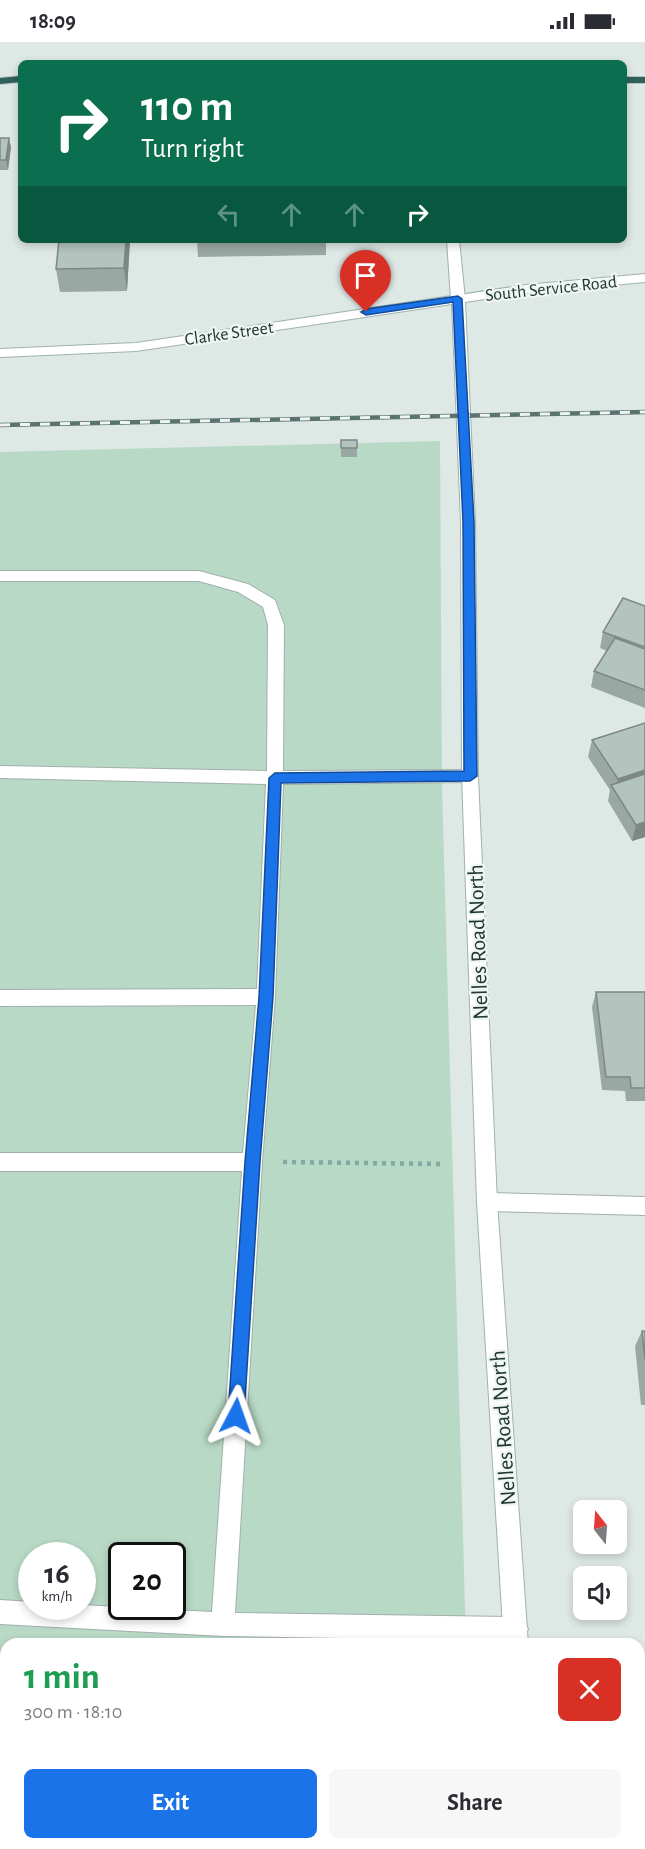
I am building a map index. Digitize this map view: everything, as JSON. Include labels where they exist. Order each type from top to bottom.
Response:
[{"type":"highway","points":[[0,74],[18,74]]},
{"type":"highway","points":[[0,81],[18,79]]},
{"type":"highway","points":[[627,80],[645,80]]},
{"type":"street","name":"Nelles Road North","points":[[453,243],[468,522],[470,776],[487,1202],[516,1636]]},
{"type":"street","name":"South Service Road","points":[[458,299],[526,289],[645,278]]},
{"type":"street","name":"Clarke Street","points":[[0,353],[136,346],[458,299]]},
{"type":"street","points":[[0,576],[199,576],[243,588],[270,604],[276,625],[275,778],[266,997],[252,1162],[223,1624]]},
{"type":"street","points":[[0,772],[275,778],[470,776]]},
{"type":"street","points":[[0,998],[266,997]]},
{"type":"street","points":[[0,1162],[252,1162]]},
{"type":"street","points":[[487,1202],[645,1206]]},
{"type":"street","points":[[0,1612],[516,1636]]},
{"type":"path","points":[[252,1162],[441,1164]]},
{"type":"green space","points":[[440,441],[442,788],[466,1638],[0,1638],[0,452]]},
{"type":"building","points":[[0,138],[9,138],[6,160],[0,160]]},
{"type":"building","points":[[59,243],[126,243],[124,268],[56,269]]},
{"type":"building","points":[[341,440],[357,440],[357,448],[341,448]]},
{"type":"building","points":[[623,598],[645,606],[645,647],[603,632]]},
{"type":"building","points":[[615,638],[645,649],[645,690],[594,671]]},
{"type":"building","points":[[645,723],[645,770],[618,779],[592,740]]},
{"type":"building","points":[[645,774],[645,822],[636,825],[611,785]]},
{"type":"building","points":[[596,992],[645,992],[645,1088],[631,1088],[630,1077],[606,1077]]},
{"type":"building","points":[[642,1331],[645,1331],[645,1360]]},
{"type":"railway","points":[[0,425],[645,412]]},
{"type":"route","points":[[236,1416],[252,1162],[266,997],[275,778],[470,776],[468,522],[457,324],[458,299],[366,312]]}]
